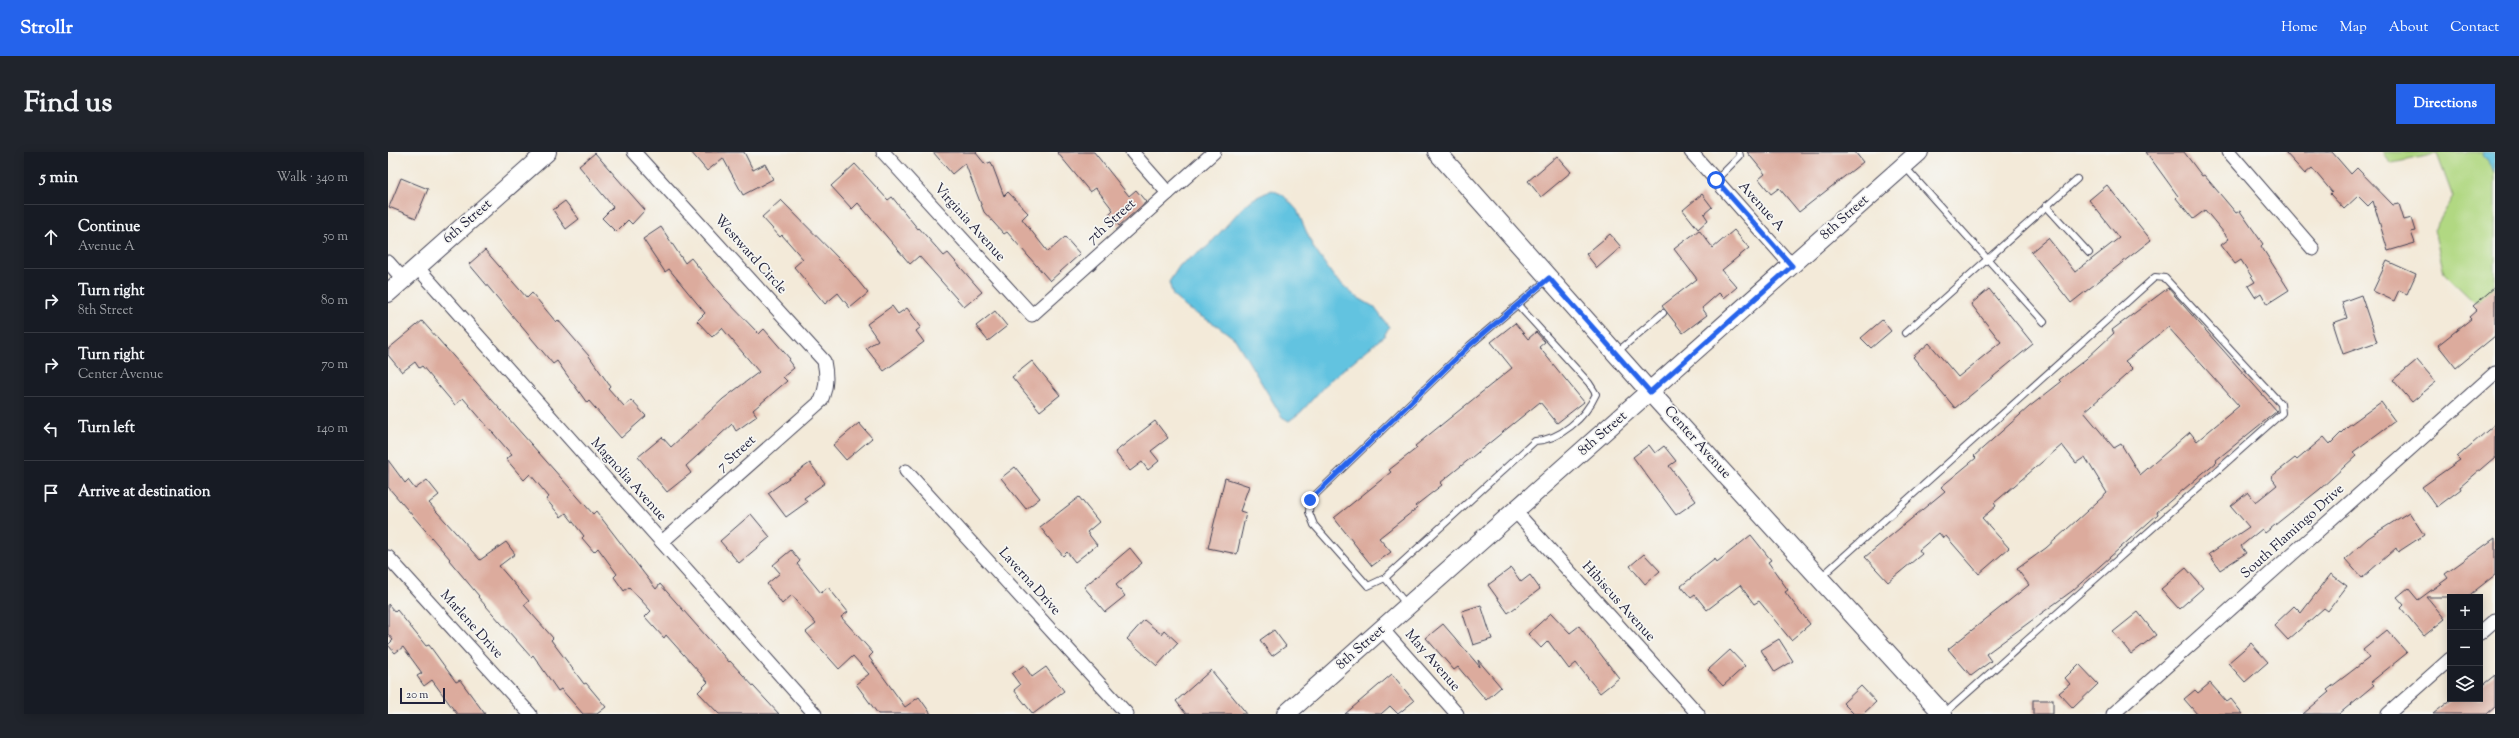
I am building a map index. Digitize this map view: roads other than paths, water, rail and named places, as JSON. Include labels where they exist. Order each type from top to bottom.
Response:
[{"type":"street","name":"6th Street","points":[[388,293],[547,152]]},
{"type":"street","name":"Westward Circle","points":[[634,152],[824,361],[826,386]]},
{"type":"street","name":"Virginia Avenue","points":[[883,152],[1032,315]]},
{"type":"street","points":[[1132,152],[1168,193]]},
{"type":"street","name":"7th Street","points":[[1032,315],[1214,152]]},
{"type":"street","name":"Center Avenue","points":[[1437,152],[1650,392],[1943,714]]},
{"type":"street","name":"Avenue A","points":[[1691,152],[1792,266]]},
{"type":"street","name":"8th Street","points":[[1286,714],[1919,152]]},
{"type":"street","points":[[2229,152],[2313,250]]},
{"type":"street","points":[[388,262],[403,279]]},
{"type":"street","name":"Magnolia Avenue","points":[[417,267],[815,714]]},
{"type":"street","name":"South Flamingo Drive","points":[[2113,714],[2495,373]]},
{"type":"street","name":"7 Street","points":[[662,542],[821,401],[826,386]]},
{"type":"street","name":"Laverna Drive","points":[[906,472],[1127,714]]},
{"type":"street","name":"Hibiscus Avenue","points":[[1515,511],[1698,714]]},
{"type":"street","name":"Marlene Drive","points":[[388,557],[530,714]]},
{"type":"street","points":[[2483,630],[2495,620]]},
{"type":"street","name":"May Avenue","points":[[1382,629],[1457,714]]},
{"type":"street","points":[[2388,714],[2447,662]]},
{"type":"lane","points":[[1716,180],[1740,156],[1739,152]]},
{"type":"lane","points":[[1904,166],[2044,322]]},
{"type":"lane","points":[[1904,333],[1987,257],[2077,179]]},
{"type":"lane","points":[[2046,206],[2089,253]]},
{"type":"lane","points":[[1819,578],[2155,277],[2165,278],[2281,404],[2282,413],[1943,714]]},
{"type":"lane","points":[[1518,305],[1589,383],[1596,394],[1591,405],[1561,434],[1545,441],[1534,441],[1384,578],[1368,586],[1314,525],[1309,512],[1310,500],[1470,345],[1549,278]]},
{"type":"lane","points":[[1615,353],[1662,313]]},
{"type":"lane","points":[[1384,578],[1408,606]]},
{"type":"water","points":[[2483,152],[2495,152],[2495,172],[2482,154]]},
{"type":"water","points":[[1272,190],[1283,195],[1297,210],[1313,247],[1334,277],[1355,296],[1374,307],[1389,327],[1384,336],[1329,381],[1301,412],[1289,421],[1282,417],[1235,339],[1218,326],[1188,309],[1173,296],[1169,282],[1180,265],[1207,247],[1243,207],[1253,199]]}]
